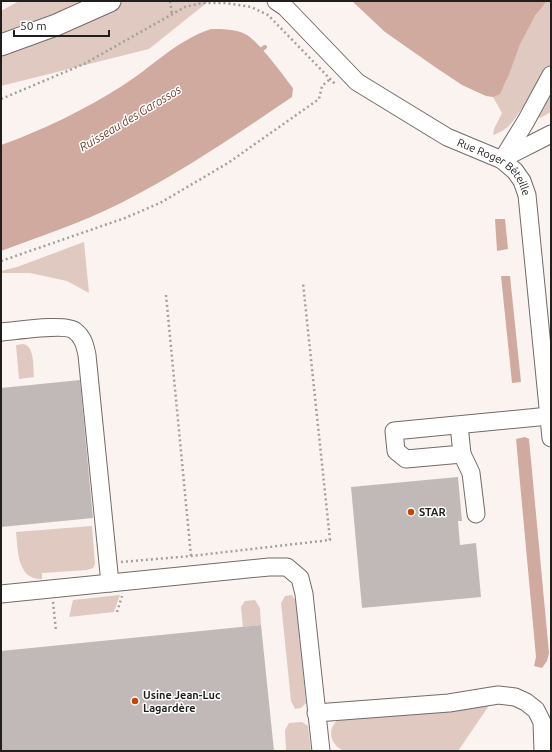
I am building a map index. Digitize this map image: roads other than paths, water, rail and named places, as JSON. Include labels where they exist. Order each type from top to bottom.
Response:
[{"type":"main road","points":[[1,44],[80,1]]},
{"type":"main road","points":[[1,44],[56,25],[110,1]]},
{"type":"street","name":"Rue Roger Béteille","points":[[281,3],[357,82],[447,137],[502,160],[516,171],[522,181],[526,195],[551,438]]},
{"type":"street","points":[[502,160],[526,121],[551,75]]},
{"type":"street","points":[[502,160],[551,134]]},
{"type":"street","points":[[1,332],[60,327],[74,329],[83,339],[88,355],[110,583]]},
{"type":"street","points":[[462,454],[406,459],[396,451],[394,431],[549,416]]},
{"type":"street","points":[[459,425],[462,454],[471,473],[476,514]]},
{"type":"street","points":[[1,594],[269,567],[287,567],[300,578],[304,594],[321,751]]},
{"type":"street","points":[[316,713],[448,703],[498,695],[515,697],[526,702],[536,710],[542,722],[543,751]]},
{"type":"water","points":[[352,1],[547,1],[535,16],[520,44],[509,75],[500,94],[493,97],[486,96],[462,85],[435,67],[385,32]]},
{"type":"water","points":[[211,29],[237,31],[245,34],[257,43],[293,88],[292,97],[207,154],[119,204],[61,229],[1,251],[1,145],[47,126],[94,103],[133,79],[187,40]]},
{"type":"water","points":[[495,219],[505,219],[508,249],[497,251]]},
{"type":"water","points":[[501,276],[510,276],[521,382],[512,383]]},
{"type":"water","points":[[525,437],[529,439],[549,653],[547,661],[542,668],[534,666],[536,657],[516,439]]},
{"type":"waterway","name":"Ruisseau des Garossos","points":[[258,52],[265,47]]},
{"type":"place","name":"STAR","points":[[411,512]]},
{"type":"place","name":"Usine Jean-Luc Lagardère","points":[[135,701]]}]
